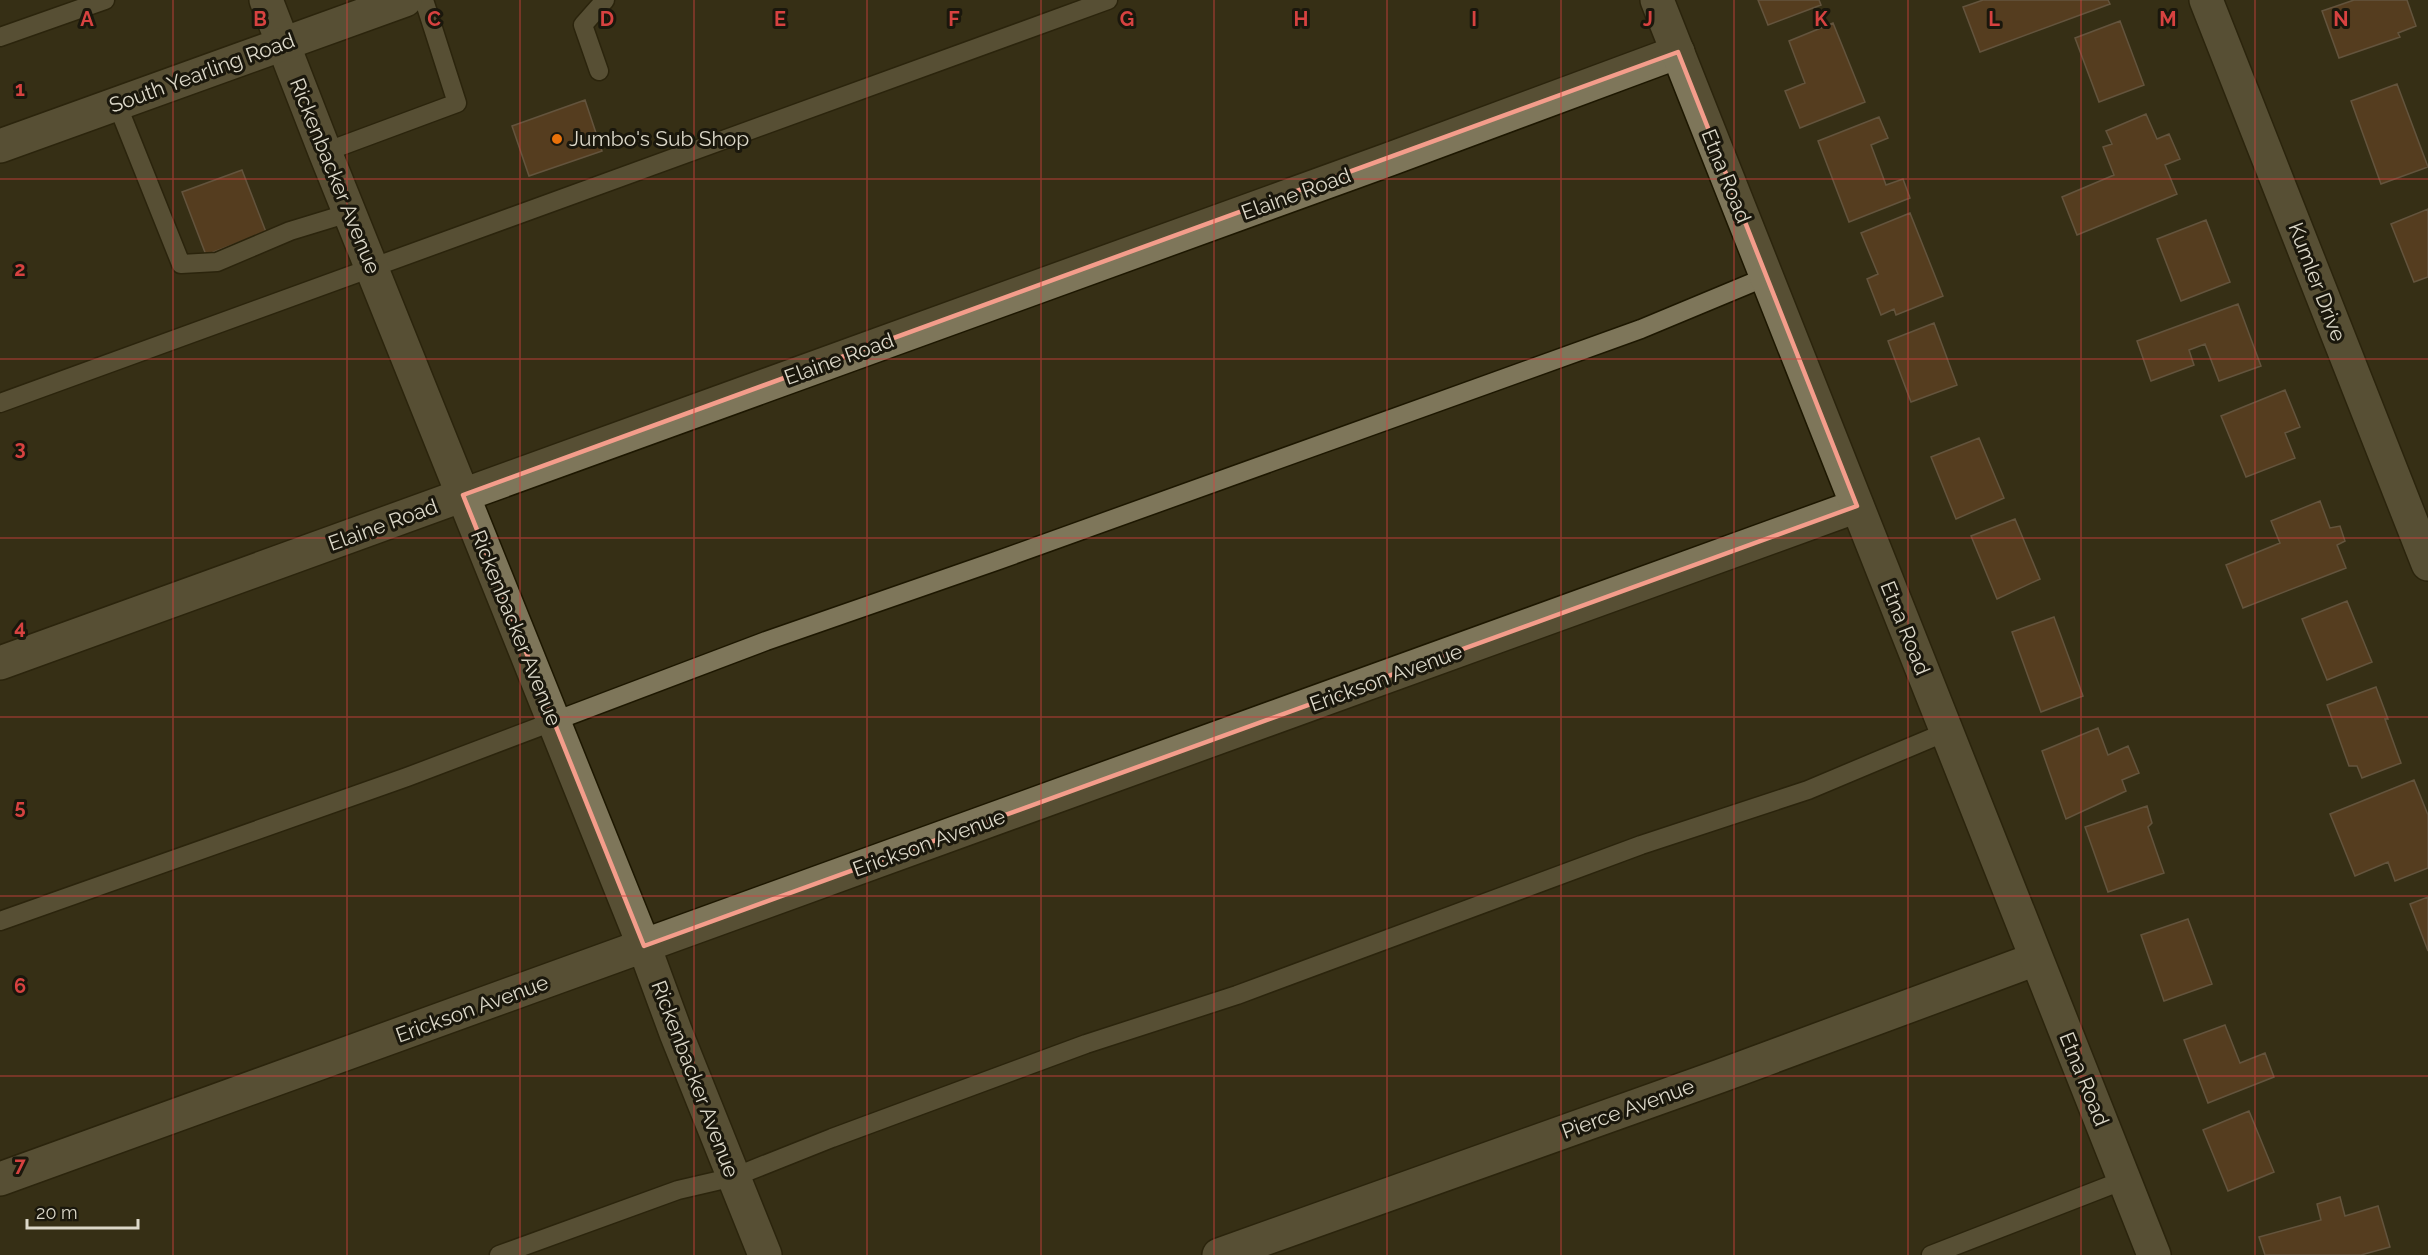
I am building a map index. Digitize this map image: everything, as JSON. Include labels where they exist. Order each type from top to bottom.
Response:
[{"type":"street","name":"Rickenbacker Avenue","points":[[266,0],[765,1255]]},
{"type":"street","name":"South Yearling Road","points":[[0,146],[405,0]]},
{"type":"street","name":"Etna Road","points":[[1657,0],[2154,1255]]},
{"type":"street","name":"Kumler Drive","points":[[2206,0],[2428,564]]},
{"type":"street","name":"Elaine Road","points":[[0,663],[1390,159],[1678,52]]},
{"type":"street","name":"Erickson Avenue","points":[[0,1179],[1857,506]]},
{"type":"street","name":"Pierce Avenue","points":[[1219,1255],[1709,1080],[2036,959]]},
{"type":"lane","points":[[0,37],[105,0]]},
{"type":"lane","points":[[325,152],[457,103],[424,0]]},
{"type":"lane","points":[[599,71],[583,25],[605,0]]},
{"type":"lane","points":[[0,403],[1108,0]]},
{"type":"lane","points":[[117,104],[181,264],[217,262],[290,231],[349,213]]},
{"type":"lane","points":[[0,921],[407,777],[744,649],[1641,329],[1766,278]]},
{"type":"lane","points":[[499,1255],[678,1190],[734,1178],[832,1138],[1086,1044],[1237,995],[1418,927],[1525,890],[1641,845],[1808,789],[1946,732]]},
{"type":"lane","points":[[1931,1255],[2124,1180]]},
{"type":"highlighted area","points":[[1678,52],[1857,506],[644,946],[463,495]]},
{"type":"building","points":[[1758,0],[1819,0],[1821,5],[1768,25]]},
{"type":"building","points":[[1983,0],[2108,0],[2110,4],[1980,52],[1963,7]]},
{"type":"building","points":[[2354,0],[2407,0],[2416,26],[2398,33],[2400,37],[2339,58],[2322,11]]},
{"type":"building","points":[[2120,21],[2144,85],[2099,102],[2075,38]]},
{"type":"building","points":[[1833,23],[1865,102],[1800,128],[1785,91],[1805,83],[1789,41]]},
{"type":"building","points":[[2397,84],[2428,167],[2381,184],[2351,101]]},
{"type":"building","name":"Jumbo's Sub Shop","points":[[585,100],[602,151],[529,176],[512,126]]},
{"type":"building","points":[[2146,114],[2157,139],[2169,134],[2180,159],[2165,165],[2177,194],[2077,235],[2062,197],[2114,175],[2103,147],[2112,144],[2106,131]]},
{"type":"building","points":[[1879,117],[1888,138],[1871,145],[1886,185],[1903,179],[1910,198],[1849,222],[1818,141]]},
{"type":"building","points":[[242,170],[266,232],[206,255],[182,192]]},
{"type":"building","points":[[2428,209],[2428,277],[2414,282],[2391,224]]},
{"type":"building","points":[[1910,213],[1943,296],[1896,315],[1894,309],[1881,315],[1867,279],[1878,274],[1861,233]]},
{"type":"building","points":[[2206,220],[2230,282],[2181,301],[2157,239]]},
{"type":"building","points":[[2238,304],[2261,366],[2219,381],[2205,344],[2189,350],[2194,365],[2151,381],[2137,341]]},
{"type":"building","points":[[1934,323],[1957,385],[1911,402],[1888,341]]},
{"type":"building","points":[[2285,390],[2300,427],[2285,433],[2295,458],[2246,477],[2221,416]]},
{"type":"building","points":[[1979,438],[2004,498],[1956,519],[1931,457]]},
{"type":"building","points":[[2320,501],[2330,528],[2340,526],[2345,541],[2337,545],[2346,568],[2243,608],[2226,565],[2280,543],[2271,521]]},
{"type":"building","points":[[2015,519],[2040,579],[1997,599],[1971,536]]},
{"type":"building","points":[[2347,601],[2372,662],[2327,680],[2302,619]]},
{"type":"building","points":[[2054,617],[2083,696],[2041,712],[2012,632]]},
{"type":"building","points":[[2376,687],[2401,763],[2362,778],[2357,766],[2349,766],[2327,705]]},
{"type":"building","points":[[2098,728],[2108,755],[2128,746],[2139,773],[2122,780],[2126,791],[2066,819],[2042,751]]},
{"type":"building","points":[[2414,780],[2428,815],[2428,868],[2395,881],[2388,862],[2355,876],[2330,814]]},
{"type":"building","points":[[2147,806],[2152,823],[2148,827],[2164,873],[2108,892],[2085,827]]},
{"type":"building","points":[[2428,897],[2428,951],[2410,904]]},
{"type":"building","points":[[2188,919],[2212,984],[2164,1001],[2141,935]]},
{"type":"building","points":[[2225,1025],[2240,1063],[2265,1053],[2274,1077],[2208,1103],[2184,1040]]},
{"type":"building","points":[[2249,1111],[2274,1172],[2228,1191],[2203,1130]]},
{"type":"building","points":[[2340,1197],[2345,1216],[2378,1206],[2390,1247],[2361,1255],[2265,1255],[2259,1237],[2321,1220],[2317,1204]]},
{"type":"place","name":"Jumbo's Sub Shop","points":[[557,139]]}]
